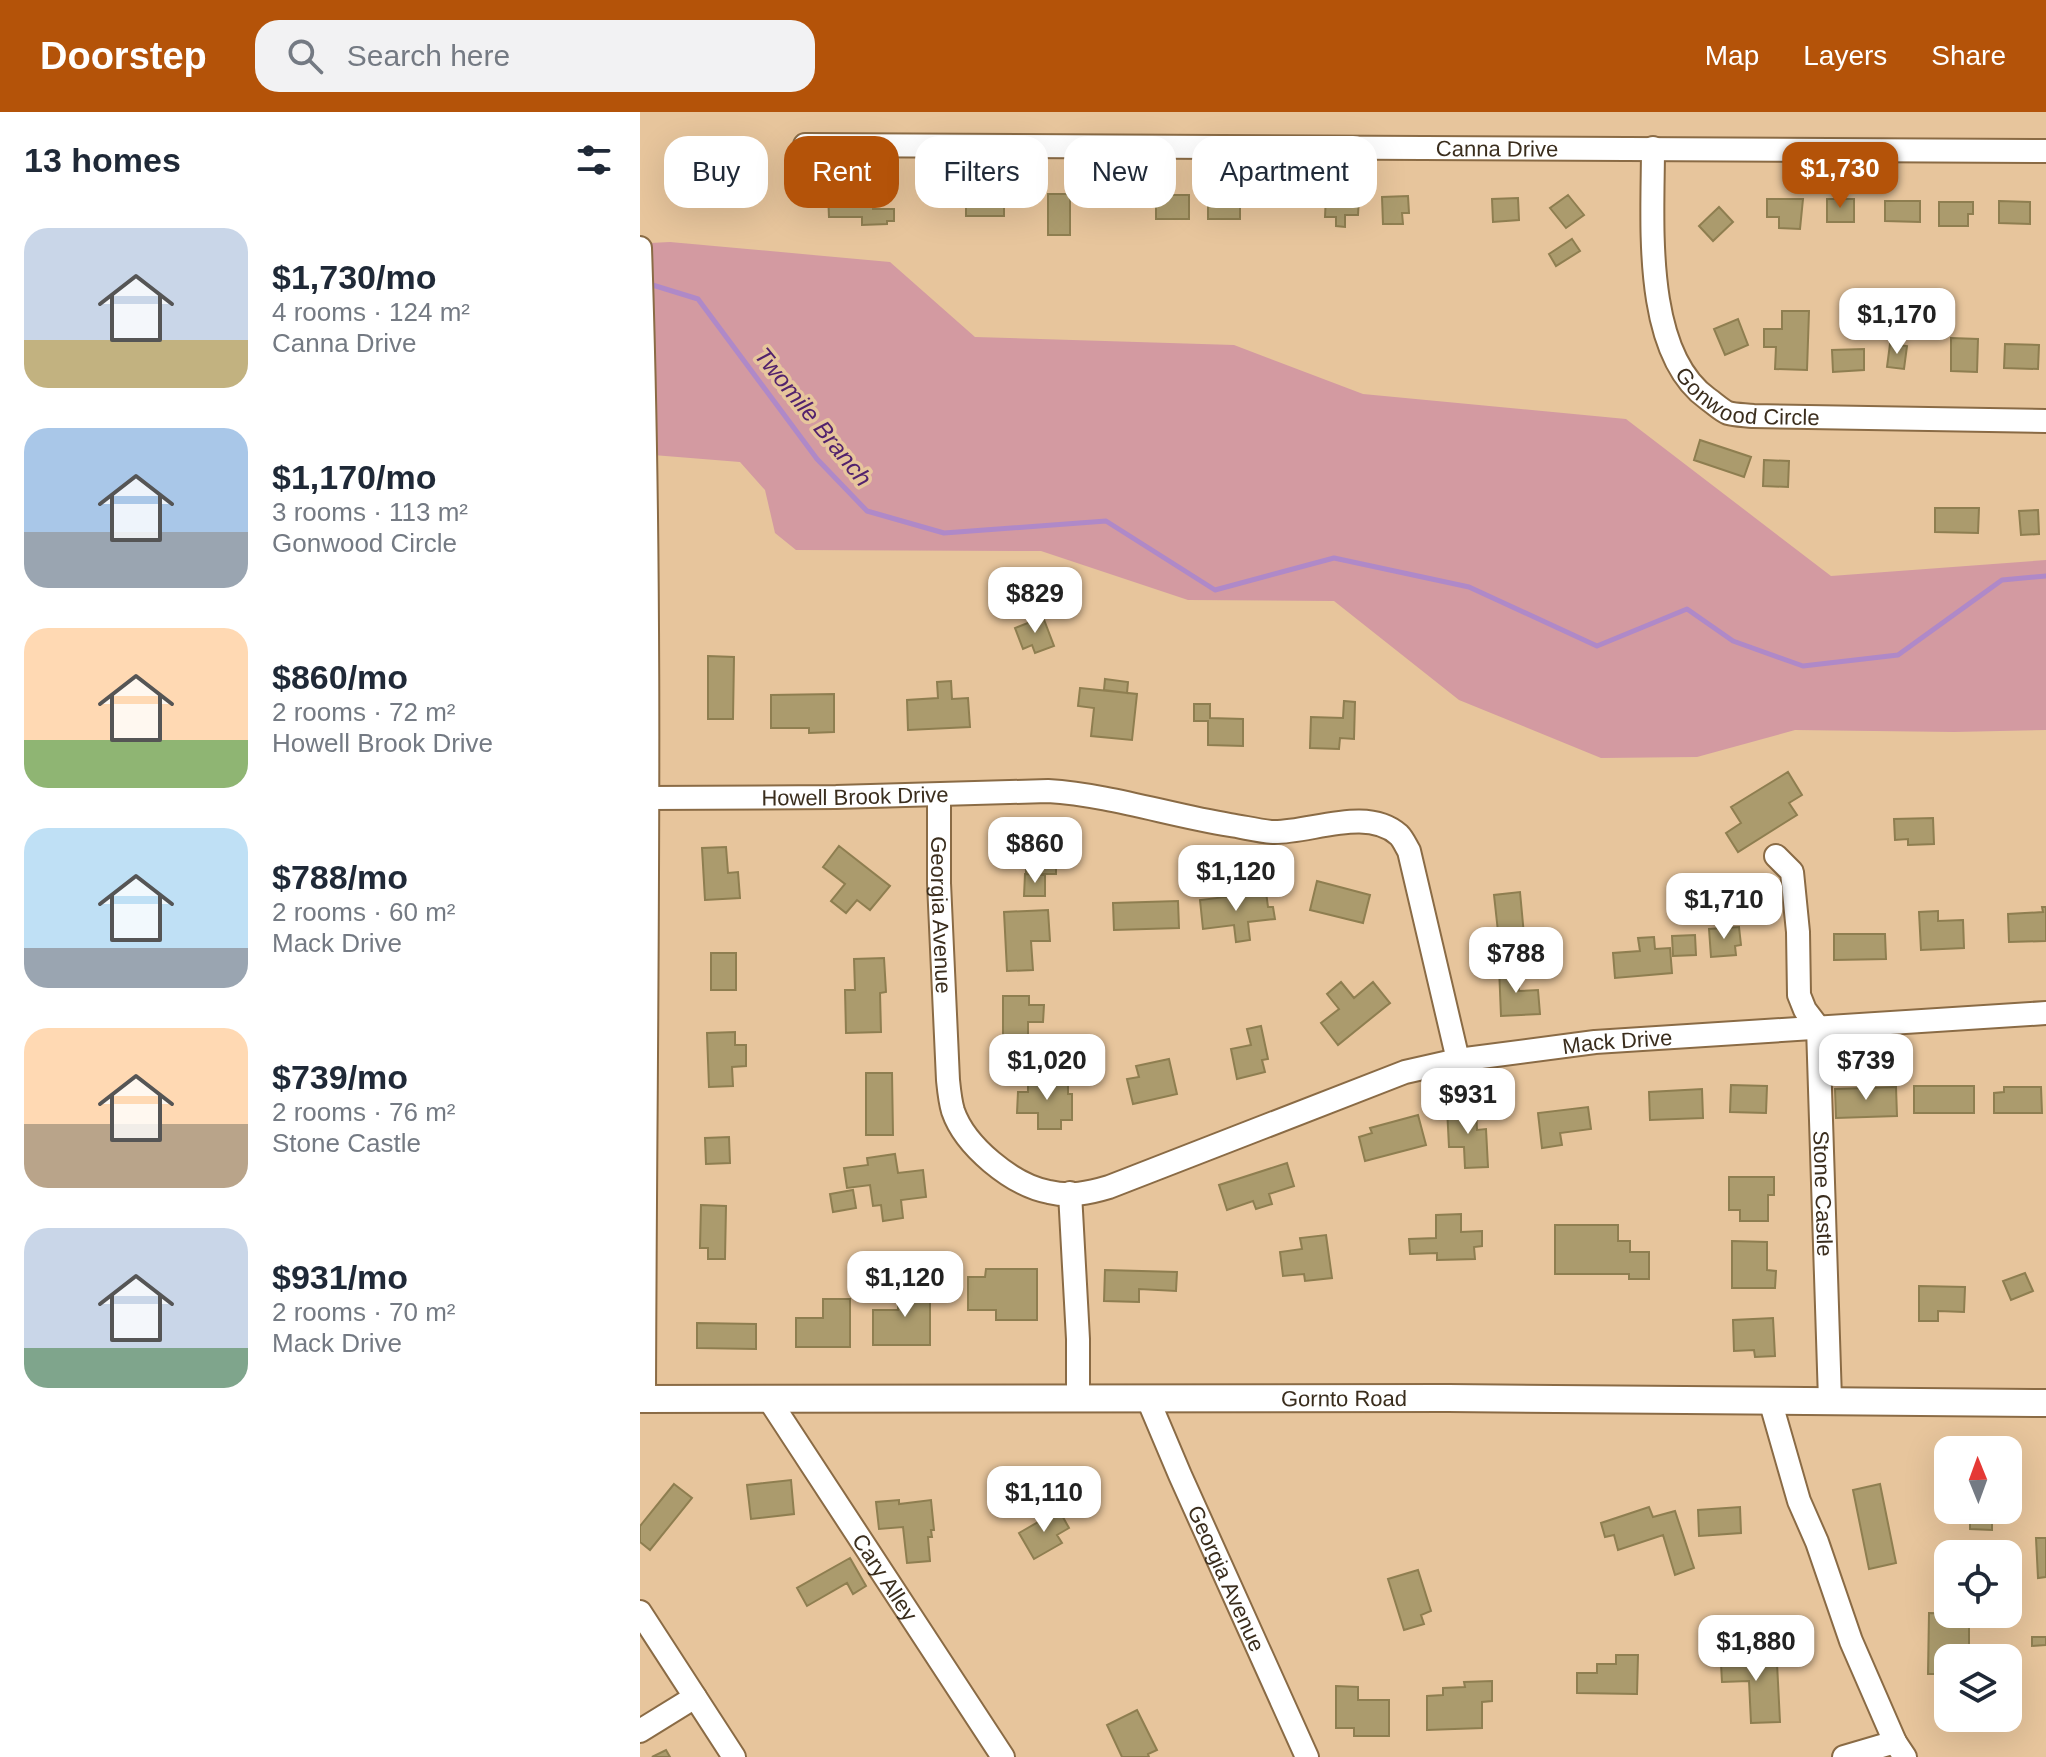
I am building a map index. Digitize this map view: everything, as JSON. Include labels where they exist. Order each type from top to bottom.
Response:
[{"type":"main road","name":"Gornto Road","points":[[642,1399],[1147,1397],[2046,1403]]},
{"type":"street","name":"Canna Drive","points":[[899,145],[2046,151]]},
{"type":"street","name":"Gonwood Circle","points":[[1653,148],[1655,275],[1661,319],[1681,372],[1702,395],[1727,412],[1753,416],[2046,421]]},
{"type":"street","points":[[640,248],[647,798],[642,1399]]},
{"type":"street","name":"Howell Brook Drive","points":[[647,798],[1048,791],[1081,793],[1271,832],[1330,823],[1377,824],[1400,836],[1409,851],[1458,1060]]},
{"type":"street","name":"Georgia Avenue","points":[[939,795],[940,899],[952,1109],[978,1149],[999,1167],[1026,1185],[1050,1193],[1070,1193]]},
{"type":"street","name":"Stone Castle","points":[[1776,856],[1792,872],[1798,932],[1799,995],[1805,1010],[1818,1027],[1830,1400]]},
{"type":"street","name":"Mack Drive","points":[[1070,1193],[1085,1194],[1109,1187],[1405,1072],[1458,1060],[1595,1042],[2046,1013]]},
{"type":"street","points":[[1070,1193],[1078,1398]]},
{"type":"street","name":"Georgia Avenue","points":[[1147,1397],[1307,1757]]},
{"type":"street","name":"Cary Alley","points":[[768,1398],[1003,1757]]},
{"type":"street","points":[[1770,1400],[1799,1501],[1817,1542],[1851,1641],[1900,1749],[1844,1757]]},
{"type":"street","points":[[640,1612],[734,1757]]},
{"type":"street","points":[[640,1731],[695,1697]]},
{"type":"shaded area","points":[[670,242],[890,262],[975,337],[1234,345],[1363,394],[1626,419],[1831,576],[2046,560],[2046,730],[1795,730],[1697,757],[1601,758],[1459,700],[1334,601],[1188,600],[1041,551],[796,550],[775,533],[765,490],[740,462],[653,455],[650,243]]},
{"type":"building","points":[[1048,194],[1064,194],[1064,208],[1070,208],[1070,235],[1048,235]]},
{"type":"building","points":[[1176,195],[1189,195],[1189,219],[1156,219],[1156,208],[1176,208]]},
{"type":"building","points":[[1568,195],[1584,215],[1566,228],[1550,208]]},
{"type":"building","points":[[1408,196],[1409,213],[1402,213],[1403,224],[1383,224],[1382,197]]},
{"type":"building","points":[[1518,198],[1519,220],[1493,222],[1492,199]]},
{"type":"building","points":[[1767,199],[1803,199],[1800,229],[1779,228],[1779,217],[1767,217]]},
{"type":"building","points":[[1827,199],[1854,199],[1854,222],[1827,222]]},
{"type":"building","points":[[1885,201],[1920,201],[1920,222],[1885,221]]},
{"type":"building","points":[[1999,201],[2030,202],[2030,224],[1999,223]]},
{"type":"building","points":[[1939,202],[1973,202],[1973,214],[1968,214],[1968,226],[1939,226]]},
{"type":"building","points":[[1719,207],[1733,222],[1713,241],[1699,226]]},
{"type":"building","points":[[829,208],[894,209],[894,221],[887,221],[887,224],[862,225],[862,217],[829,217]]},
{"type":"building","points":[[966,208],[1004,208],[1004,216],[966,216]]},
{"type":"building","points":[[1208,208],[1240,208],[1240,219],[1208,219]]},
{"type":"building","points":[[1325,208],[1358,208],[1358,215],[1345,215],[1345,227],[1336,226],[1336,217],[1325,217]]},
{"type":"building","points":[[1572,239],[1580,251],[1556,266],[1549,254]]},
{"type":"building","points":[[1782,311],[1809,311],[1807,370],[1775,369],[1776,347],[1764,347],[1764,329],[1782,329]]},
{"type":"building","points":[[1738,319],[1748,345],[1725,355],[1714,329]]},
{"type":"building","points":[[1951,338],[1978,339],[1977,372],[1951,371]]},
{"type":"building","points":[[1890,344],[1907,346],[1904,369],[1887,367]]},
{"type":"building","points":[[2005,344],[2039,345],[2038,369],[2004,368]]},
{"type":"building","points":[[1864,349],[1864,370],[1833,372],[1832,350]]},
{"type":"building","points":[[1700,440],[1751,457],[1744,477],[1694,460]]},
{"type":"building","points":[[1764,460],[1789,461],[1788,487],[1763,486]]},
{"type":"building","points":[[1935,508],[1979,508],[1978,533],[1935,532]]},
{"type":"building","points":[[2038,510],[2039,534],[2021,535],[2019,511]]},
{"type":"building","points":[[1043,617],[1054,646],[1035,653],[1032,645],[1023,649],[1015,628]]},
{"type":"building","points":[[708,656],[734,657],[733,719],[708,719]]},
{"type":"building","points":[[1105,679],[1128,682],[1127,693],[1104,690]]},
{"type":"building","points":[[951,681],[952,699],[968,698],[970,727],[908,730],[907,700],[938,698],[937,682]]},
{"type":"building","points":[[1080,688],[1137,694],[1132,740],[1091,736],[1094,708],[1078,706]]},
{"type":"building","points":[[834,694],[834,732],[809,733],[809,728],[771,728],[771,695]]},
{"type":"building","points":[[1344,701],[1355,702],[1354,739],[1340,738],[1339,749],[1310,748],[1311,717],[1343,718]]},
{"type":"building","points":[[1194,704],[1210,704],[1210,718],[1243,719],[1243,746],[1208,745],[1208,721],[1194,721]]},
{"type":"building","points":[[1788,772],[1802,795],[1789,803],[1797,815],[1738,852],[1726,833],[1741,823],[1731,807]]},
{"type":"building","points":[[1933,818],[1934,844],[1908,845],[1908,839],[1895,840],[1894,819]]},
{"type":"building","points":[[839,846],[890,886],[870,910],[857,900],[846,913],[831,901],[845,884],[823,867]]},
{"type":"building","points":[[726,847],[728,873],[738,872],[740,898],[705,900],[702,848]]},
{"type":"building","points":[[1026,849],[1056,849],[1056,874],[1026,874]]},
{"type":"building","points":[[1025,874],[1045,875],[1045,896],[1024,896]]},
{"type":"building","points":[[1317,881],[1370,895],[1363,923],[1310,910]]},
{"type":"building","points":[[1266,892],[1268,907],[1273,907],[1275,919],[1248,922],[1250,940],[1236,942],[1234,925],[1203,929],[1200,900]]},
{"type":"building","points":[[1520,892],[1524,935],[1518,935],[1520,948],[1500,950],[1494,895]]},
{"type":"building","points":[[1178,901],[1179,928],[1114,930],[1113,903]]},
{"type":"building","points":[[2042,907],[2046,907],[2046,941],[2009,942],[2008,914],[2043,912]]},
{"type":"building","points":[[1048,910],[1050,941],[1031,941],[1033,970],[1007,971],[1004,912]]},
{"type":"building","points":[[1938,911],[1938,921],[1963,920],[1964,948],[1921,950],[1919,912]]},
{"type":"building","points":[[1739,927],[1741,945],[1735,946],[1736,955],[1711,957],[1709,929]]},
{"type":"building","points":[[1834,934],[1885,934],[1886,959],[1834,960]]},
{"type":"building","points":[[1695,935],[1696,955],[1673,956],[1672,936]]},
{"type":"building","points":[[1654,937],[1655,949],[1670,948],[1672,973],[1615,978],[1613,953],[1640,951],[1638,938]]},
{"type":"building","points":[[711,953],[736,953],[736,990],[711,990]]},
{"type":"building","points":[[884,958],[886,992],[880,993],[881,1032],[846,1033],[845,990],[855,990],[854,959]]},
{"type":"building","points":[[1517,966],[1519,991],[1538,990],[1540,1014],[1501,1016],[1499,967]]},
{"type":"building","points":[[1341,982],[1354,998],[1373,982],[1390,1003],[1338,1045],[1321,1023],[1339,1009],[1327,994]]},
{"type":"building","points":[[1003,996],[1029,996],[1029,1005],[1044,1005],[1043,1022],[1028,1022],[1028,1055],[1003,1055]]},
{"type":"building","points":[[1261,1026],[1268,1059],[1262,1060],[1265,1072],[1237,1079],[1231,1049],[1251,1045],[1247,1029]]},
{"type":"building","points":[[735,1032],[735,1045],[746,1045],[746,1066],[732,1067],[733,1086],[709,1087],[707,1033]]},
{"type":"building","points":[[1169,1059],[1177,1094],[1133,1104],[1127,1079],[1139,1077],[1136,1066]]},
{"type":"building","points":[[866,1073],[892,1073],[893,1135],[866,1135]]},
{"type":"building","points":[[1028,1078],[1068,1079],[1068,1094],[1072,1094],[1072,1120],[1061,1120],[1061,1129],[1038,1129],[1038,1113],[1017,1113],[1018,1092],[1028,1092]]},
{"type":"building","points":[[1731,1085],[1767,1086],[1766,1113],[1730,1112]]},
{"type":"building","points":[[1914,1086],[1974,1086],[1974,1113],[1914,1113]]},
{"type":"building","points":[[1896,1087],[1897,1116],[1836,1118],[1835,1089]]},
{"type":"building","points":[[2004,1087],[2041,1087],[2042,1113],[1994,1113],[1994,1093],[2004,1092]]},
{"type":"building","points":[[1702,1089],[1703,1118],[1650,1120],[1649,1092]]},
{"type":"building","points":[[1476,1107],[1477,1130],[1486,1129],[1488,1167],[1465,1168],[1464,1147],[1449,1147],[1447,1108]]},
{"type":"building","points":[[1588,1107],[1591,1129],[1560,1133],[1562,1145],[1542,1148],[1538,1113]]},
{"type":"building","points":[[1418,1115],[1426,1145],[1365,1161],[1359,1137],[1372,1133],[1370,1128]]},
{"type":"building","points":[[729,1137],[730,1163],[706,1164],[705,1138]]},
{"type":"building","points":[[895,1154],[898,1173],[923,1170],[926,1197],[901,1200],[903,1218],[883,1221],[881,1205],[873,1206],[870,1185],[847,1188],[844,1168],[868,1165],[867,1158]]},
{"type":"building","points":[[1287,1163],[1294,1186],[1269,1194],[1272,1204],[1256,1209],[1253,1201],[1227,1210],[1219,1185]]},
{"type":"building","points":[[1729,1177],[1774,1177],[1774,1195],[1768,1195],[1768,1221],[1740,1221],[1740,1210],[1729,1210]]},
{"type":"building","points":[[853,1190],[856,1208],[833,1212],[830,1194]]},
{"type":"building","points":[[701,1205],[726,1206],[725,1259],[708,1259],[708,1248],[700,1248]]},
{"type":"building","points":[[1461,1214],[1461,1232],[1482,1231],[1482,1246],[1474,1247],[1475,1259],[1437,1260],[1437,1253],[1410,1254],[1409,1239],[1436,1238],[1436,1215]]},
{"type":"building","points":[[1555,1225],[1618,1225],[1618,1241],[1630,1241],[1630,1252],[1649,1252],[1649,1279],[1629,1279],[1629,1274],[1555,1274]]},
{"type":"building","points":[[1326,1235],[1332,1278],[1305,1281],[1304,1274],[1283,1276],[1280,1252],[1302,1249],[1300,1238]]},
{"type":"building","points":[[1732,1241],[1767,1242],[1767,1270],[1776,1271],[1775,1288],[1732,1288]]},
{"type":"building","points":[[986,1269],[1037,1269],[1037,1320],[996,1320],[996,1310],[968,1310],[968,1277],[985,1277]]},
{"type":"building","points":[[1105,1270],[1177,1272],[1176,1291],[1139,1289],[1139,1302],[1104,1301]]},
{"type":"building","points":[[2025,1273],[2033,1291],[2011,1300],[2003,1281]]},
{"type":"building","points":[[898,1285],[930,1285],[930,1345],[873,1345],[873,1310],[898,1310]]},
{"type":"building","points":[[1919,1286],[1965,1287],[1964,1312],[1938,1311],[1938,1321],[1919,1321]]},
{"type":"building","points":[[823,1299],[850,1299],[850,1347],[796,1347],[796,1318],[823,1318]]},
{"type":"building","points":[[1773,1318],[1775,1356],[1755,1357],[1754,1350],[1734,1351],[1733,1320]]},
{"type":"building","points":[[697,1323],[756,1324],[756,1349],[697,1348]]},
{"type":"building","points":[[791,1480],[794,1514],[751,1519],[747,1485]]},
{"type":"building","points":[[674,1484],[692,1498],[650,1550],[640,1542],[640,1526]]},
{"type":"building","points":[[1880,1484],[1896,1563],[1869,1569],[1853,1490]]},
{"type":"building","points":[[899,1500],[899,1504],[931,1500],[934,1530],[931,1530],[932,1537],[928,1537],[930,1561],[907,1563],[903,1527],[879,1529],[876,1502]]},
{"type":"building","points":[[1649,1507],[1653,1517],[1675,1511],[1694,1568],[1675,1575],[1663,1535],[1618,1550],[1614,1535],[1605,1537],[1601,1523]]},
{"type":"building","points":[[1740,1507],[1741,1533],[1699,1536],[1698,1510]]},
{"type":"building","points":[[1059,1510],[1069,1528],[1057,1535],[1062,1543],[1034,1559],[1019,1533]]},
{"type":"building","points":[[1970,1524],[1992,1524],[1992,1530],[1970,1529]]},
{"type":"building","points":[[2036,1538],[2046,1538],[2046,1577],[2038,1578]]},
{"type":"building","points":[[850,1558],[866,1586],[853,1594],[847,1583],[807,1606],[797,1588]]},
{"type":"building","points":[[1418,1570],[1431,1611],[1421,1615],[1424,1624],[1404,1630],[1388,1579]]},
{"type":"building","points":[[1929,1613],[1934,1613],[1934,1628],[1969,1628],[1969,1644],[1934,1644],[1934,1674],[1928,1674]]},
{"type":"building","points":[[2032,1637],[2046,1637],[2046,1645],[2032,1646]]},
{"type":"building","points":[[1759,1644],[1760,1664],[1777,1663],[1780,1722],[1751,1723],[1749,1681],[1722,1682],[1721,1664],[1736,1663],[1735,1645]]},
{"type":"building","points":[[1616,1655],[1638,1655],[1637,1694],[1577,1693],[1577,1673],[1597,1673],[1597,1664],[1616,1664]]},
{"type":"building","points":[[1492,1681],[1492,1701],[1482,1702],[1482,1728],[1427,1730],[1427,1696],[1443,1695],[1443,1688],[1465,1687],[1464,1682]]},
{"type":"building","points":[[1336,1686],[1358,1687],[1358,1700],[1389,1700],[1389,1736],[1354,1736],[1354,1728],[1336,1728]]},
{"type":"building","points":[[1137,1710],[1157,1750],[1148,1754],[1149,1757],[1122,1757],[1107,1725]]},
{"type":"building","points":[[666,1750],[670,1757],[652,1757]]},
{"type":"waterway","name":"Twomile Branch","points":[[646,283],[698,299],[817,459],[867,511],[944,533],[1106,521],[1215,590],[1334,558],[1469,587],[1597,646],[1687,609],[1733,641],[1803,666],[1898,655],[2002,580],[2046,576]]}]
